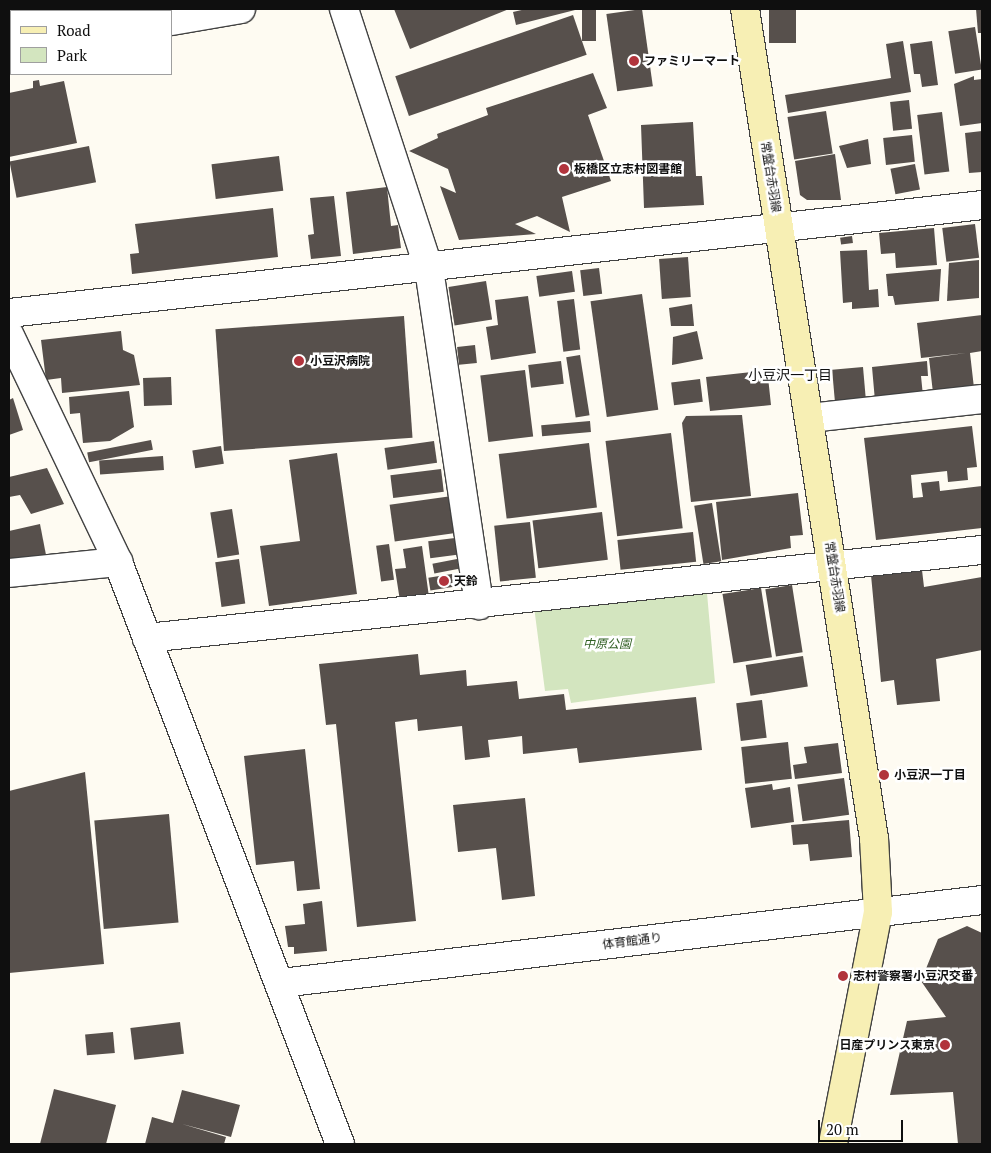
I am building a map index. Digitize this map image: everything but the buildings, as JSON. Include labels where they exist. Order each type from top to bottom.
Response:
[{"type":"main road","name":"常盤台赤羽線","points":[[745,9],[872,818],[878,912],[832,1144]]},
{"type":"street","points":[[172,21],[241,9]]},
{"type":"street","points":[[344,9],[430,269],[479,605]]},
{"type":"street","points":[[9,313],[430,269],[982,205]]},
{"type":"street","points":[[9,334],[118,562],[281,983],[340,1144]]},
{"type":"street","points":[[810,418],[982,399]]},
{"type":"street","points":[[147,638],[834,568],[982,550]]},
{"type":"street","points":[[9,573],[118,562]]},
{"type":"street","name":"体育館通り","points":[[281,983],[982,900]]},
{"type":"green space","name":"中原公園","points":[[706,582],[715,683],[571,703],[568,689],[545,691],[533,599]]},
{"type":"place","name":"ファミリーマート","points":[[634,61]]},
{"type":"place","name":"板橋区立志村図書館","points":[[564,169]]},
{"type":"place","name":"小豆沢病院","points":[[299,361]]},
{"type":"place","name":"天鈴","points":[[444,581]]},
{"type":"place","name":"小豆沢一丁目","points":[[884,775]]},
{"type":"place","name":"志村警察署小豆沢交番","points":[[843,976]]},
{"type":"place","name":"日産プリンス東京","points":[[945,1045]]},
{"type":"district","name":"小豆沢一丁目","points":[[790,375]]}]
